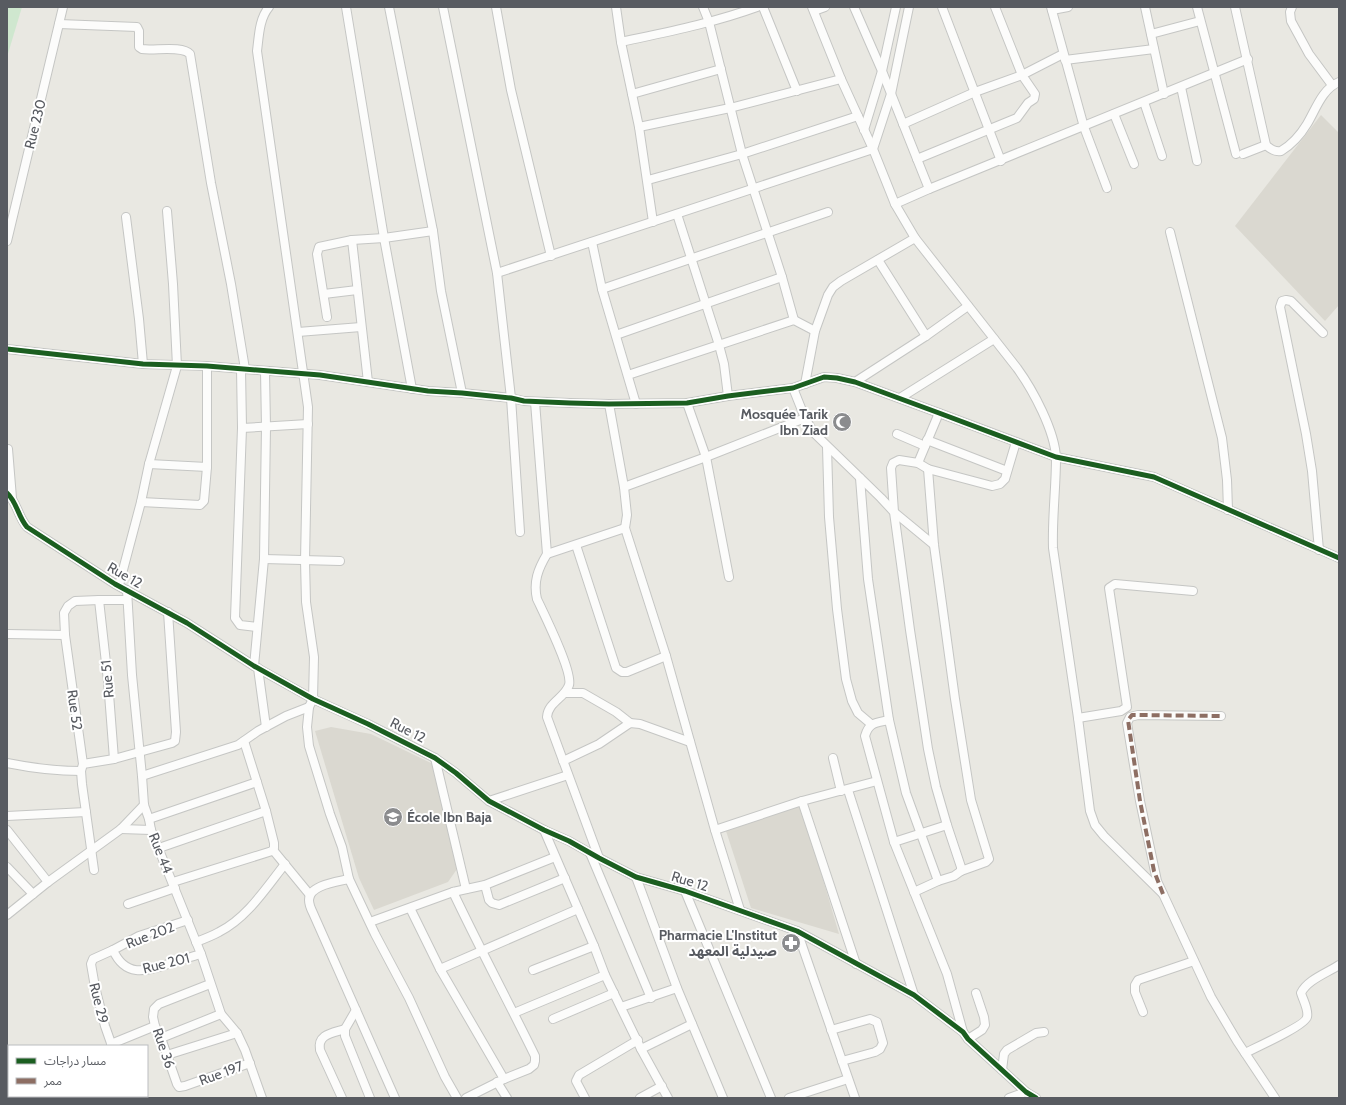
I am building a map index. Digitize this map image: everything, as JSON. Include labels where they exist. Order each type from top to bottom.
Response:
[{"type":"street","name":"Rue 230","points":[[7,241],[63,7]]},
{"type":"street","points":[[269,7],[265,12],[260,26],[257,51],[308,407],[305,561],[306,602],[314,657],[313,699],[309,707],[307,727],[310,746],[330,814],[342,847],[349,879],[414,1010],[445,1077],[457,1098]]},
{"type":"street","points":[[346,7],[384,238],[412,389]]},
{"type":"street","points":[[388,7],[433,231],[441,292],[462,393]]},
{"type":"street","points":[[443,7],[497,274],[510,398],[520,532]]},
{"type":"street","points":[[496,7],[511,90],[551,256]]},
{"type":"street","points":[[616,7],[621,42],[648,180],[652,222]]},
{"type":"street","points":[[703,7],[709,22],[722,69],[730,108],[752,189],[768,232],[794,320]]},
{"type":"street","points":[[621,42],[709,22],[757,7]]},
{"type":"street","points":[[763,7],[797,91]]},
{"type":"street","points":[[825,7],[813,9],[841,79],[873,149],[895,204],[914,238],[1027,381],[1040,406],[1054,446],[1056,457],[1052,524],[1053,548],[1090,811],[1095,825],[1104,836],[1163,894]]},
{"type":"street","points":[[854,7],[882,71],[929,189]]},
{"type":"street","points":[[864,130],[882,71],[896,7]]},
{"type":"street","points":[[873,149],[891,94],[909,7]]},
{"type":"street","points":[[942,7],[1001,161]]},
{"type":"street","points":[[917,160],[1017,118],[1028,103],[1034,99],[1035,94],[1022,75],[995,7]]},
{"type":"street","points":[[1068,7],[1051,8],[1084,127],[1107,188]]},
{"type":"street","points":[[1145,7],[1164,94]]},
{"type":"street","points":[[1197,7],[1214,73],[1239,154],[1266,145]]},
{"type":"street","points":[[1235,7],[1248,59],[1266,145],[1270,149],[1276,151],[1285,149],[1306,126],[1317,104],[1335,83],[1309,54],[1291,21],[1290,12],[1292,7]]},
{"type":"street","points":[[1151,34],[1200,21]]},
{"type":"street","points":[[60,24],[137,27],[139,31],[139,47],[142,49],[176,49],[187,51],[189,53],[211,183],[231,284],[243,369],[235,618],[240,625],[257,627]]},
{"type":"street","points":[[902,124],[975,92],[1022,75],[1064,57],[1154,49]]},
{"type":"street","points":[[895,204],[1248,59]]},
{"type":"street","points":[[632,94],[722,69]]},
{"type":"street","points":[[639,128],[730,108],[841,79]]},
{"type":"street","points":[[1181,87],[1197,161]]},
{"type":"street","points":[[1144,102],[1162,156]]},
{"type":"street","points":[[1114,114],[1134,164]]},
{"type":"street","points":[[648,180],[742,154],[858,116]]},
{"type":"street","points":[[497,274],[873,149]]},
{"type":"street","points":[[119,585],[177,366],[173,284],[167,211]]},
{"type":"street","points":[[602,289],[828,212]]},
{"type":"street","points":[[677,214],[719,345],[724,364],[728,396]]},
{"type":"street","points":[[126,217],[143,364]]},
{"type":"street","points":[[327,317],[317,254],[318,248],[324,245],[352,240],[384,238],[433,231]]},
{"type":"street","points":[[1170,232],[1222,438],[1227,480],[1228,510]]},
{"type":"street","points":[[804,384],[815,331],[828,295],[833,287],[841,280],[914,238]]},
{"type":"street","points":[[352,240],[368,382]]},
{"type":"street","points":[[592,242],[602,289],[636,404]]},
{"type":"street","points":[[878,260],[926,336]]},
{"type":"street","points":[[616,335],[782,277]]},
{"type":"street","points":[[324,294],[357,290]]},
{"type":"street","points":[[1318,550],[1312,471],[1280,307],[1282,302],[1286,300],[1291,301],[1323,333]]},
{"type":"street","points":[[854,382],[926,336],[968,306]]},
{"type":"street","points":[[628,375],[794,320],[815,331]]},
{"type":"street","points":[[298,332],[361,327]]},
{"type":"street","points":[[900,398],[994,339]]},
{"type":"street","points":[[7,349],[143,364],[207,366],[304,374],[428,391],[462,393],[536,402],[609,404],[687,403],[793,388],[824,377],[837,378],[854,382],[900,398],[1056,457],[1154,477],[1339,558]]},
{"type":"street","points":[[141,502],[201,504],[205,499],[207,467],[207,366]]},
{"type":"street","points":[[265,371],[266,427],[264,560],[257,627],[256,667],[266,727]]},
{"type":"street","points":[[793,388],[805,418],[814,433],[882,498],[894,512],[934,544]]},
{"type":"street","points":[[536,402],[547,554],[536,576],[535,590],[537,599],[570,676],[569,685],[565,693],[549,708],[547,717],[599,858]]},
{"type":"street","points":[[687,403],[706,457],[729,577]]},
{"type":"street","points":[[609,404],[624,487],[627,515],[625,528],[666,656],[715,830],[740,910]]},
{"type":"street","points":[[918,462],[939,413]]},
{"type":"street","points":[[624,487],[805,418]]},
{"type":"street","points":[[242,428],[308,424]]},
{"type":"street","points":[[897,434],[1007,471]]},
{"type":"street","points":[[961,871],[960,863],[946,825],[928,749],[894,512],[891,466],[894,461],[899,460],[918,462],[928,468],[992,486],[1003,482],[1016,442]]},
{"type":"street","points":[[827,447],[829,517],[837,609],[846,679],[852,701],[858,713],[871,724]]},
{"type":"street","points":[[8,449],[9,495]]},
{"type":"street","points":[[150,464],[207,467]]},
{"type":"street","points":[[914,892],[938,881],[954,876],[961,871],[986,862],[989,859],[971,800],[955,699],[934,544],[928,468]]},
{"type":"street","points":[[860,478],[868,579],[889,720],[906,793],[938,881]]},
{"type":"street","name":"Rue 12","points":[[9,495],[22,521],[27,527],[44,539],[127,590],[187,623],[256,667],[313,699],[368,724],[435,758],[456,773],[489,801],[544,830],[569,840],[599,858],[636,877],[684,891],[797,931],[914,994],[965,1036],[1026,1092],[1036,1098]]},
{"type":"street","points":[[547,554],[625,528]]},
{"type":"street","points":[[576,545],[616,668],[622,672],[627,672],[666,656]]},
{"type":"street","points":[[264,560],[340,561]]},
{"type":"street","points":[[1078,718],[1121,711],[1127,707],[1109,588],[1115,584],[1193,591]]},
{"type":"street","name":"Rue 44","points":[[127,590],[132,675],[144,805],[151,830],[201,954],[221,1014],[237,1033],[250,1062],[259,1097]]},
{"type":"street","name":"Rue 51","points":[[99,600],[108,681],[114,759]]},
{"type":"street","name":"Rue 52","points":[[91,850],[65,635],[64,613],[68,606],[75,601],[127,600]]},
{"type":"street","points":[[7,763],[32,768],[64,771],[172,743],[176,738],[168,612]]},
{"type":"street","points":[[7,634],[65,635]]},
{"type":"street","points":[[565,693],[583,693],[616,712],[630,723],[640,724],[690,742]]},
{"type":"street","points":[[142,776],[230,748],[286,716],[309,707]]},
{"type":"street","points":[[1221,716],[1138,715],[1132,716],[1128,720],[1154,871],[1163,894],[1211,997],[1245,1053],[1275,1098]]},
{"type":"street","points":[[889,720],[871,724],[866,729],[865,736],[894,842],[947,974],[965,1036],[982,1030],[985,1025],[984,1017],[976,993]]},
{"type":"street","points":[[562,761],[599,744],[630,723]]},
{"type":"street","points":[[244,740],[266,811],[274,843],[273,850],[310,895]]},
{"type":"street","points":[[435,758],[466,889]]},
{"type":"street","points":[[833,758],[914,994]]},
{"type":"street","points":[[489,801],[568,775]]},
{"type":"street","points":[[715,830],[802,802],[877,781]]},
{"type":"street","points":[[149,819],[257,782]]},
{"type":"street","points":[[802,802],[856,964]]},
{"type":"street","points":[[7,915],[48,882],[120,829],[144,805]]},
{"type":"street","points":[[159,848],[266,811]]},
{"type":"street","points":[[7,816],[86,812]]},
{"type":"street","points":[[894,842],[920,832],[946,825]]},
{"type":"street","points":[[120,829],[151,830]]},
{"type":"street","points":[[7,830],[48,882]]},
{"type":"street","points":[[544,830],[605,975],[638,1040],[641,1050],[668,1098]]},
{"type":"street","points":[[91,850],[94,870]]},
{"type":"street","points":[[128,904],[174,885],[273,850]]},
{"type":"street","points":[[590,853],[651,998]]},
{"type":"street","points":[[370,922],[453,892],[485,885],[555,857]]},
{"type":"street","points":[[196,942],[219,932],[237,919],[260,896],[285,864]]},
{"type":"street","points":[[7,867],[33,894]]},
{"type":"street","points":[[636,877],[677,988],[723,1098]]},
{"type":"street","points":[[485,885],[489,900],[492,903],[499,905],[565,878]]},
{"type":"street","points":[[349,879],[313,890],[309,901],[312,913],[396,1098]]},
{"type":"street","points":[[684,891],[771,1098]]},
{"type":"street","points":[[453,892],[481,951],[514,1013],[536,1061],[534,1065],[529,1068],[466,1098]]},
{"type":"street","points":[[410,908],[440,969],[500,1081],[507,1098]]},
{"type":"street","points":[[440,969],[578,909]]},
{"type":"street","name":"Rue 202","points":[[113,950],[139,936],[188,920]]},
{"type":"street","points":[[797,931],[855,1098]]},
{"type":"street","points":[[533,970],[594,946]]},
{"type":"street","name":"Rue 201","points":[[113,950],[116,957],[122,964],[129,968],[144,971],[201,954]]},
{"type":"street","name":"Rue 29","points":[[112,1045],[103,1020],[91,964],[93,959],[113,950]]},
{"type":"street","points":[[1143,1012],[1135,992],[1135,985],[1138,980],[1194,961]]},
{"type":"street","points":[[1245,1053],[1307,1020],[1307,1010],[1301,993],[1303,989],[1308,984],[1339,965]]},
{"type":"street","points":[[514,1013],[605,975]]},
{"type":"street","name":"Rue 36","points":[[192,1084],[182,1087],[177,1084],[153,1017],[154,1008],[210,984]]},
{"type":"street","points":[[621,1007],[677,988]]},
{"type":"street","points":[[553,1019],[614,993]]},
{"type":"street","points":[[356,1010],[345,1029],[345,1036],[346,1042],[370,1098]]},
{"type":"street","points":[[161,1038],[221,1014]]},
{"type":"street","points":[[831,1030],[870,1019],[877,1022],[883,1043],[880,1049],[875,1052],[842,1061]]},
{"type":"street","points":[[641,1050],[692,1024]]},
{"type":"street","points":[[112,1045],[156,1026]]},
{"type":"street","points":[[342,1098],[320,1050],[319,1044],[324,1036],[345,1029]]},
{"type":"street","points":[[1002,1070],[1006,1050],[1036,1033],[1044,1032]]},
{"type":"street","points":[[167,1055],[237,1033]]},
{"type":"street","points":[[585,1098],[576,1081],[579,1075],[638,1040]]},
{"type":"street","name":"Rue 197","points":[[192,1084],[250,1062]]},
{"type":"street","points":[[789,1098],[848,1079]]},
{"type":"street","points":[[640,1098],[662,1086]]},
{"type":"street","points":[[1014,1097],[1026,1092]]},
{"type":"shaded area","points":[[1321,115],[1339,133],[1339,305],[1325,321],[1235,226]]},
{"type":"shaded area","name":"École Ibn Baja","points":[[331,727],[371,734],[433,764],[457,869],[448,882],[374,910],[359,878],[315,731]]},
{"type":"shaded area","points":[[801,804],[839,934],[751,908],[726,831]]},
{"type":"green space","points":[[7,7],[22,7],[7,57]]},
{"type":"marked path","points":[[1163,894],[1154,871],[1140,801],[1128,720],[1132,715],[1221,716]]},
{"type":"cycle path","points":[[7,349],[143,364],[207,366],[320,375],[428,391],[511,398],[524,401],[570,403],[687,403],[793,388],[824,377],[837,378],[855,382],[1056,457],[1154,477],[1339,558]]},
{"type":"cycle path","points":[[7,493],[27,527],[115,584],[187,623],[254,666],[313,699],[368,724],[435,758],[456,773],[489,801],[544,830],[569,841],[636,877],[685,891],[797,931],[914,995],[963,1032],[968,1039],[1026,1092],[1036,1098]]},
{"type":"place","name":"Mosquée Tarik Ibn Ziad","points":[[842,422]]},
{"type":"place","name":"École Ibn Baja","points":[[393,817]]},
{"type":"place","name":"Pharmacie L'Institut صيدلية المعهد","points":[[791,943]]}]
